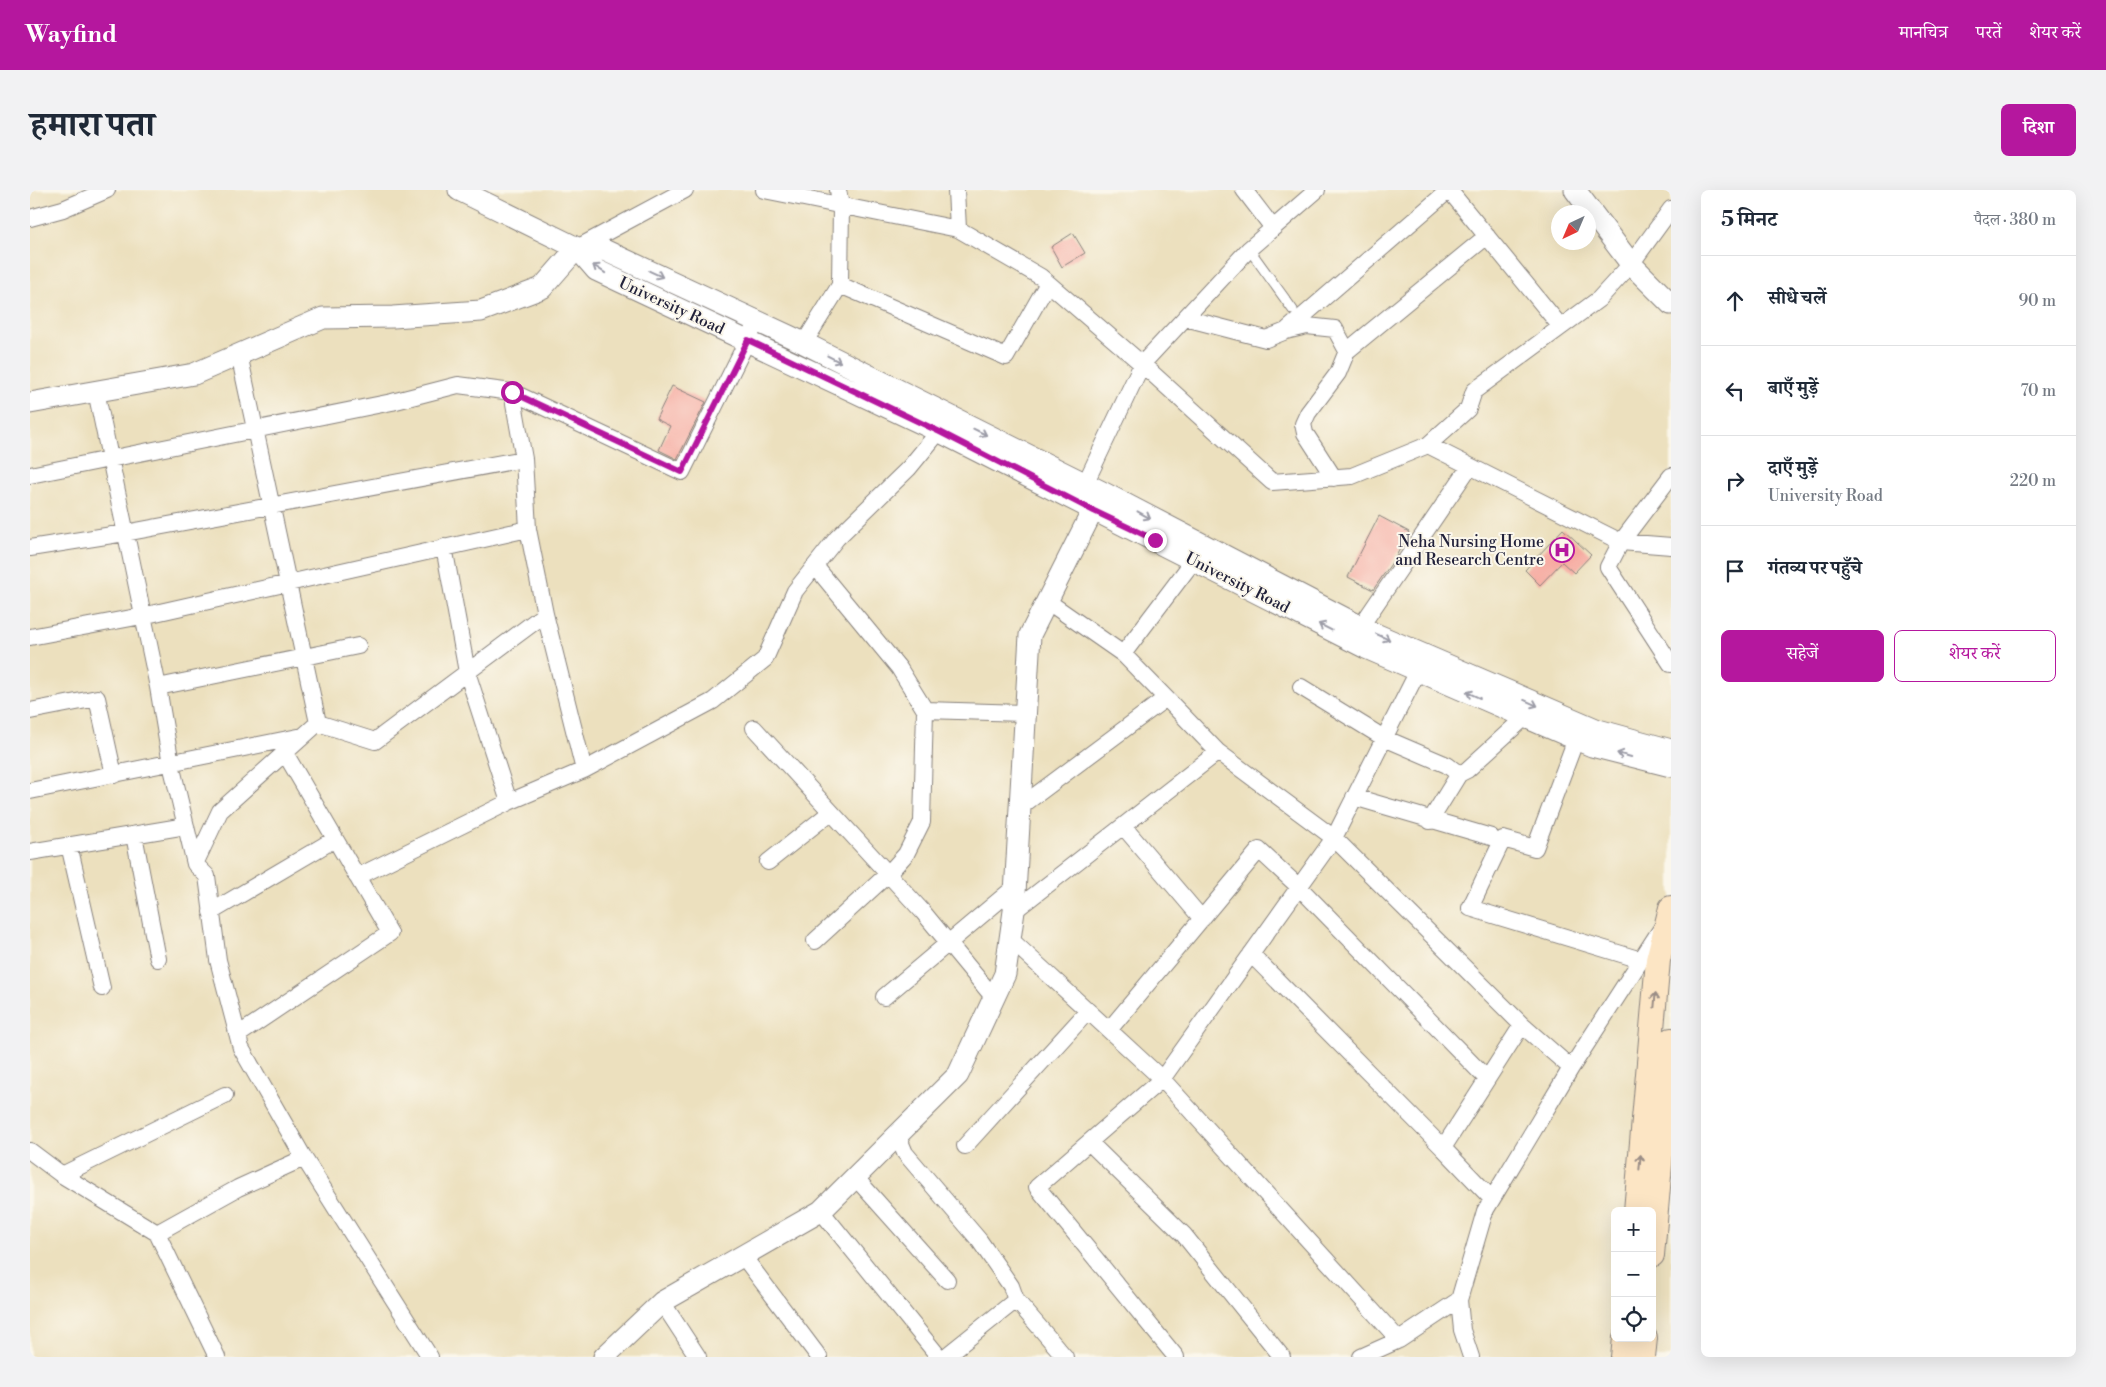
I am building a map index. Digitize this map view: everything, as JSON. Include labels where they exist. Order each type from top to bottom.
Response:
[{"type":"main road","points":[[1636,1207],[1658,960],[1669,914]]},
{"type":"main road","points":[[1652,1252],[1671,1040]]},
{"type":"main road","points":[[1623,1357],[1625,1342]]},
{"type":"main road","points":[[1643,1357],[1645,1342]]},
{"type":"street","points":[[30,218],[63,209],[107,190]]},
{"type":"street","name":"University Road","points":[[459,190],[577,248],[596,270],[752,330],[1361,626],[1598,730],[1671,750]]},
{"type":"street","points":[[30,403],[194,374],[323,318],[393,317],[481,310],[542,288],[577,248],[685,190]]},
{"type":"street","points":[[764,190],[839,198],[958,230],[1048,283],[1142,364],[1272,482],[1352,476],[1428,445],[1468,409],[1474,391],[1599,299],[1631,264],[1671,209]]},
{"type":"street","points":[[956,190],[958,230]]},
{"type":"street","points":[[1244,190],[1273,228]]},
{"type":"street","points":[[604,1357],[662,1302],[821,1212],[958,1075],[1005,974],[1016,887],[1030,635],[1093,496],[1142,364],[1249,249],[1317,190]]},
{"type":"street","points":[[1286,331],[1449,190],[1560,327]]},
{"type":"street","points":[[1575,190],[1631,264],[1671,304]]},
{"type":"street","points":[[804,343],[840,285],[839,198]]},
{"type":"street","points":[[1334,478],[1305,434],[1303,424],[1308,413],[1338,373],[1346,351],[1487,236]]},
{"type":"street","points":[[840,285],[1006,357],[1048,283]]},
{"type":"street","points":[[1185,318],[1266,339],[1286,331],[1307,326],[1335,329],[1346,351]]},
{"type":"street","points":[[30,475],[392,402],[458,384],[512,392],[682,472],[752,330]]},
{"type":"street","name":"University Road","points":[[752,330],[804,343],[945,424],[1093,496],[1194,560],[1366,648],[1576,739],[1602,749],[1671,766]]},
{"type":"street","points":[[238,354],[318,724]]},
{"type":"street","points":[[96,391],[158,687],[171,764],[195,864],[207,876],[218,960],[241,1048],[304,1158],[430,1357]]},
{"type":"street","points":[[512,392],[524,459],[528,529],[545,614],[584,770]]},
{"type":"street","points":[[357,876],[509,802],[584,770],[713,701],[741,681],[765,659],[795,592],[837,538],[909,468],[945,424]]},
{"type":"street","points":[[1428,445],[1621,542],[1671,546]]},
{"type":"street","points":[[30,548],[125,533],[524,459]]},
{"type":"street","points":[[1361,626],[1470,466]]},
{"type":"street","points":[[1671,476],[1621,542],[1608,567],[1671,664]]},
{"type":"street","points":[[30,637],[142,616],[528,529]]},
{"type":"street","points":[[444,548],[467,672],[509,802]]},
{"type":"street","points":[[1123,654],[1194,560]]},
{"type":"street","points":[[815,566],[899,668],[925,710],[922,822],[906,854],[888,874],[815,941]]},
{"type":"street","points":[[1047,601],[1123,654],[1218,752],[1334,838],[1522,1024],[1571,1068]]},
{"type":"street","points":[[318,724],[375,741],[545,614]]},
{"type":"street","points":[[158,687],[358,646]]},
{"type":"street","points":[[1176,1357],[1037,1187],[1162,1079],[1334,838],[1418,671]]},
{"type":"street","points":[[1301,687],[1384,738],[1447,765],[1459,774]]},
{"type":"street","points":[[30,711],[97,698],[114,775]]},
{"type":"street","points":[[1020,807],[1166,698]]},
{"type":"street","points":[[925,710],[1026,713]]},
{"type":"street","points":[[1430,821],[1459,774],[1467,770],[1524,718]]},
{"type":"street","points":[[195,864],[220,811],[318,724]]},
{"type":"street","points":[[754,728],[888,874],[994,998]]},
{"type":"street","points":[[30,791],[171,764],[305,735]]},
{"type":"street","points":[[1576,739],[1535,848],[1503,839],[1470,908],[1641,960]]},
{"type":"street","points":[[1014,911],[1218,752]]},
{"type":"street","points":[[238,1035],[390,933],[285,753]]},
{"type":"street","points":[[1354,797],[1491,838]]},
{"type":"street","points":[[768,862],[831,812]]},
{"type":"street","points":[[30,852],[186,826]]},
{"type":"street","points":[[1123,826],[1202,920]]},
{"type":"street","points":[[134,835],[158,959]]},
{"type":"street","points":[[211,912],[335,839]]},
{"type":"street","points":[[69,845],[102,988]]},
{"type":"street","points":[[1109,1030],[1259,850],[1299,887],[1487,1079]]},
{"type":"street","points":[[884,997],[1016,887]]},
{"type":"street","points":[[1471,1357],[1462,1330],[1459,1300],[1485,1211],[1571,1068],[1669,914]]},
{"type":"street","points":[[1010,939],[1162,1079],[1398,1340]]},
{"type":"street","points":[[1251,954],[1492,1199]]},
{"type":"street","points":[[965,1146],[1088,1011]]},
{"type":"street","points":[[1443,1148],[1522,1024]]},
{"type":"street","points":[[62,1175],[226,1095]]},
{"type":"street","points":[[897,1134],[905,1154],[979,1240],[1010,1286],[1016,1300],[1065,1357]]},
{"type":"street","points":[[1089,1142],[1184,1234],[1282,1357]]},
{"type":"street","points":[[33,1158],[157,1233],[217,1357]]},
{"type":"street","points":[[157,1233],[238,1188],[304,1158]]},
{"type":"street","points":[[855,1177],[947,1280]]},
{"type":"street","points":[[821,1212],[939,1357]]},
{"type":"street","points":[[743,1256],[819,1357]]},
{"type":"street","points":[[944,1357],[1016,1300]]},
{"type":"street","points":[[1361,1357],[1398,1340],[1459,1300]]},
{"type":"street","points":[[662,1302],[698,1357]]},
{"type":"lane","points":[[1249,249],[1293,310]]},
{"type":"building","points":[[1073,233],[1085,253],[1062,267],[1051,247]]},
{"type":"building","points":[[672,386],[706,402],[677,459],[659,450],[670,426],[656,419]]},
{"type":"building","points":[[1379,516],[1409,532],[1395,558],[1373,590],[1348,577]]},
{"type":"building","points":[[1563,529],[1591,555],[1574,573],[1562,562],[1540,585],[1525,570]]},
{"type":"place","name":"Neha Nursing Home and Research Centre","points":[[1562,550]]},
{"type":"route","points":[[512,392],[682,472],[748,340],[940,432],[1155,540]]}]
